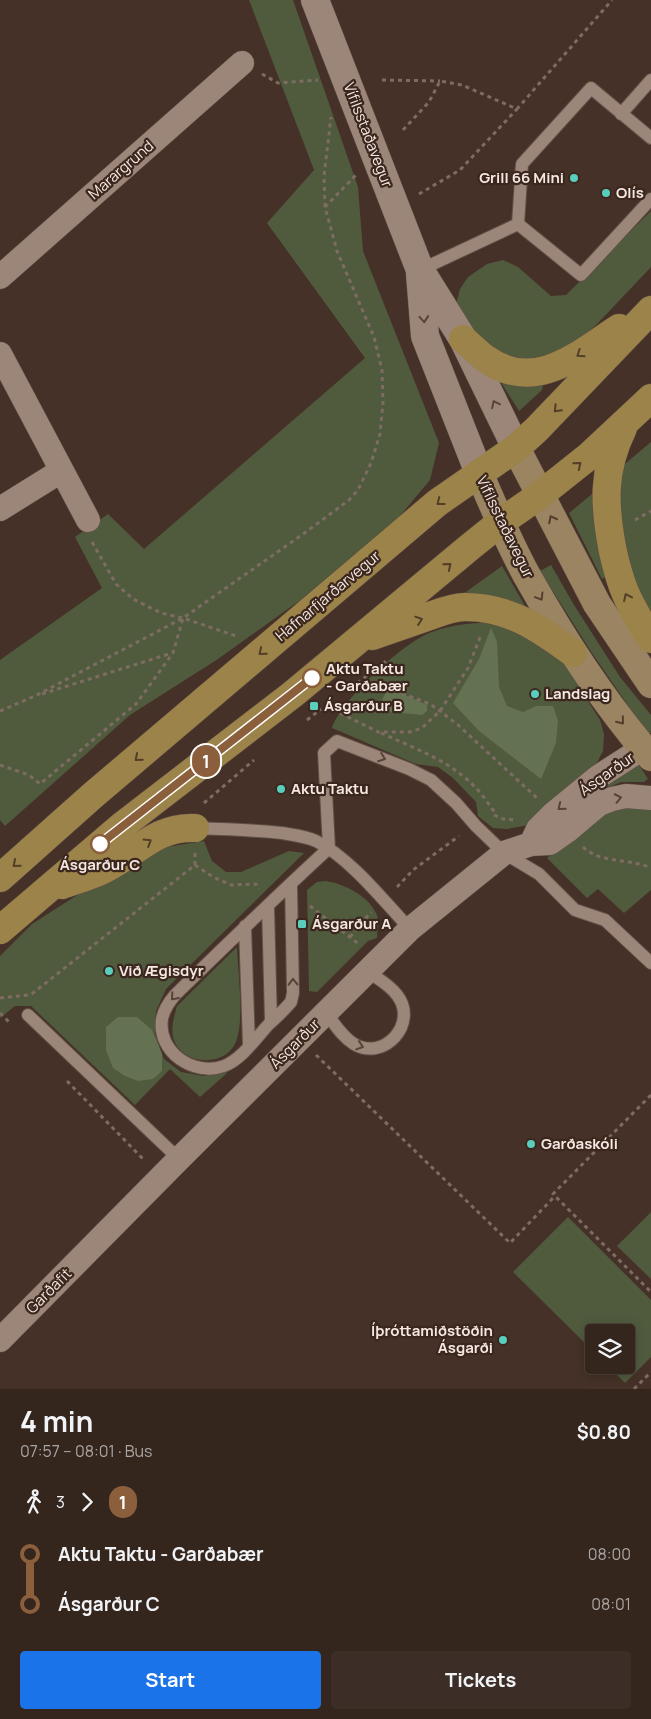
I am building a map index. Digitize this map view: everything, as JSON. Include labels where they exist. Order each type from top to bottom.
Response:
[{"type":"main road","points":[[463,339],[488,361],[502,368],[517,372],[532,373],[545,371],[569,361],[628,322],[651,310]]},
{"type":"main road","name":"Hafnarfjarðarvegur","points":[[0,878],[92,796],[407,529],[437,504],[516,448],[536,430],[651,310]]},
{"type":"main road","points":[[0,930],[123,825],[293,694],[501,522],[540,496],[589,456],[651,398]]},
{"type":"main road","points":[[626,422],[616,442],[609,465],[606,481],[606,508],[615,558],[624,591],[651,640]]},
{"type":"main road","name":"Vífilsstaðavegur","points":[[516,448],[597,604],[651,684]]},
{"type":"main road","name":"Vífilsstaðavegur","points":[[479,473],[526,573],[573,653],[618,718],[648,751]]},
{"type":"main road","points":[[357,642],[441,612],[463,607],[486,609],[516,617],[539,628],[573,653]]},
{"type":"main road","points":[[42,893],[105,869],[163,832],[198,816]]},
{"type":"street","name":"Vífilsstaðavegur","points":[[315,0],[420,270],[463,339],[516,448]]},
{"type":"street","name":"Marargrund","points":[[0,277],[242,63]]},
{"type":"street","name":"Vífilsstaðavegur","points":[[420,270],[425,336],[479,473]]},
{"type":"street","points":[[0,354],[88,520]]},
{"type":"street","points":[[0,509],[61,471]]},
{"type":"street","name":"Ásgarður","points":[[532,844],[538,829],[553,814],[598,777],[648,751]]},
{"type":"street","name":"Ásgarður","points":[[98,1241],[326,1013],[366,960],[410,929],[504,853],[532,844],[550,843],[599,804],[612,799],[626,796],[651,798]]},
{"type":"street","name":"Garðafit","points":[[0,1340],[98,1241]]},
{"type":"lane","points":[[621,114],[651,80]]},
{"type":"lane","points":[[518,224],[522,164],[591,88],[651,138]]},
{"type":"lane","points":[[518,224],[581,275],[651,199]]},
{"type":"lane","points":[[420,270],[518,224]]},
{"type":"lane","points":[[291,884],[293,993],[291,1002],[239,1056],[227,1065],[214,1069],[195,1067],[182,1061],[174,1054],[164,1039],[162,1024],[164,1012],[175,995],[246,926],[329,848],[324,754],[337,741],[409,769],[431,780],[504,853],[539,874],[575,910],[605,920],[651,963]]},
{"type":"lane","points":[[198,816],[261,831],[298,835],[314,840],[329,848],[352,867],[410,929]]},
{"type":"lane","points":[[268,906],[271,1022]]},
{"type":"lane","points":[[246,926],[249,1046]]},
{"type":"lane","points":[[326,1013],[344,1035],[361,1048],[373,1049],[382,1047],[392,1041],[400,1032],[404,1015],[403,1006],[398,995],[366,960]]},
{"type":"lane","points":[[28,1015],[179,1158]]},
{"type":"path","points":[[416,195],[460,170],[517,109],[612,0]]},
{"type":"path","points":[[242,63],[278,83],[324,79]]},
{"type":"path","points":[[382,80],[440,81],[462,85],[517,109]]},
{"type":"path","points":[[403,130],[429,102],[440,81]]},
{"type":"path","points":[[0,711],[35,696],[183,618],[306,532],[349,500],[358,490],[376,449],[381,427],[383,386],[378,354],[368,322],[337,251],[325,207],[324,176],[331,115]]},
{"type":"path","points":[[325,207],[356,175]]},
{"type":"path","points":[[88,520],[92,544],[116,584],[133,599],[161,613],[183,618],[246,640]]},
{"type":"path","points":[[0,765],[29,775],[40,784],[136,704],[173,653],[183,618]]},
{"type":"path","points":[[326,706],[378,732],[410,732],[422,728],[440,711],[468,668],[477,648],[482,628]]},
{"type":"path","points":[[35,696],[173,653]]},
{"type":"path","points":[[372,682],[430,704],[440,711],[458,725],[542,803]]},
{"type":"path","points":[[300,724],[321,709]]},
{"type":"path","points":[[198,816],[257,758]]},
{"type":"path","points":[[490,818],[496,814],[503,819],[521,819]]},
{"type":"path","points":[[393,891],[413,870],[430,856],[462,835]]},
{"type":"path","points":[[581,845],[588,851],[606,858],[651,868]]},
{"type":"path","points":[[0,998],[28,995],[33,992],[196,865],[213,877],[231,885],[256,884],[268,906]]},
{"type":"path","points":[[309,905],[350,937],[366,960]]},
{"type":"path","points":[[350,937],[373,910]]},
{"type":"path","points":[[0,1013],[14,1028]]},
{"type":"path","points":[[314,1054],[510,1242],[555,1196],[553,1194],[651,1095]]},
{"type":"path","points":[[63,1077],[161,1177]]},
{"type":"path","points":[[555,1196],[651,1292]]},
{"type":"path","points":[[634,1389],[651,1372]]},
{"type":"green space","points":[[249,0],[293,0],[358,187],[363,251],[439,443],[430,480],[399,517],[299,601],[218,659],[130,715],[5,826],[0,820],[0,660],[102,588],[75,537],[108,514],[144,549],[365,358],[267,223],[314,170]]},
{"type":"green space","points":[[651,211],[651,267],[575,345],[557,356],[513,360],[470,333],[456,305],[460,289],[468,277],[487,264],[503,260],[518,267],[551,296],[566,295]]},
{"type":"green space","points":[[508,381],[543,385],[542,390],[519,411],[502,384]]},
{"type":"green space","points":[[651,442],[651,622],[634,588],[615,503],[620,468]]},
{"type":"green space","points":[[592,494],[596,495],[610,574],[602,579],[569,513]]},
{"type":"green space","points":[[551,565],[620,677],[651,715],[651,733],[647,733],[592,653],[540,571]]},
{"type":"green space","points":[[502,566],[525,606],[520,609],[463,594]]},
{"type":"green space","points":[[497,622],[526,632],[561,659],[600,720],[604,734],[603,751],[593,770],[529,825],[507,829],[493,828],[478,816],[476,802],[453,778],[438,767],[416,764],[332,728],[347,703],[360,688],[389,661],[417,639],[429,633],[454,626]]},
{"type":"green space","points":[[491,628],[497,642],[499,687],[507,706],[523,712],[536,706],[553,706],[558,721],[556,743],[541,779],[479,731],[453,703],[479,659]]},
{"type":"green space","points":[[392,689],[427,705],[427,711],[422,715],[383,711],[379,706],[386,692]]},
{"type":"green space","points":[[639,765],[648,779],[644,782],[621,782],[607,788],[604,787],[633,766]]},
{"type":"green space","points":[[634,804],[651,807],[651,890],[624,913],[598,889],[587,898],[547,858],[606,809]]},
{"type":"green space","points":[[204,841],[212,861],[226,872],[241,872],[289,851],[304,853],[166,989],[156,1011],[155,1034],[164,1059],[181,1072],[204,1076],[229,1069],[226,1074],[200,1097],[170,1069],[135,1105],[31,1006],[15,1006],[0,1018],[0,956],[32,924],[148,850]]},
{"type":"green space","points":[[326,881],[356,892],[368,902],[377,915],[377,938],[368,941],[317,992],[309,991],[307,890],[317,882]]},
{"type":"green space","points":[[237,947],[240,1019],[237,1039],[232,1049],[215,1059],[204,1060],[194,1058],[185,1054],[177,1047],[173,1037],[173,1025],[177,1006]]},
{"type":"green space","points":[[118,1017],[137,1017],[152,1030],[162,1054],[162,1071],[153,1079],[138,1081],[125,1076],[113,1068],[106,1050],[106,1027]]},
{"type":"green space","points":[[651,1212],[651,1279],[617,1246]]},
{"type":"green space","points":[[568,1217],[651,1300],[651,1357],[635,1373],[635,1324],[585,1324],[585,1343],[513,1272]]},
{"type":"green space","points":[[616,1374],[634,1374],[625,1383]]},
{"type":"bus line","name":"1","points":[[100,844],[312,678]]},
{"type":"place","name":"Grill 66 Mini","points":[[574,178]]},
{"type":"place","name":"Olís","points":[[606,193]]},
{"type":"place","name":"Aktu Taktu - Garðabær","points":[[312,678]]},
{"type":"place","name":"Landslag","points":[[535,694]]},
{"type":"place","name":"Ásgarður B","points":[[314,706]]},
{"type":"place","name":"Aktu Taktu","points":[[281,789]]},
{"type":"place","name":"Ásgarður C","points":[[100,844]]},
{"type":"place","name":"Ásgarður A","points":[[302,924]]},
{"type":"place","name":"Við Ægisdyr","points":[[109,971]]},
{"type":"place","name":"Garðaskóli","points":[[531,1144]]},
{"type":"place","name":"Íþróttamiðstöðin Ásgarði","points":[[503,1340]]}]
